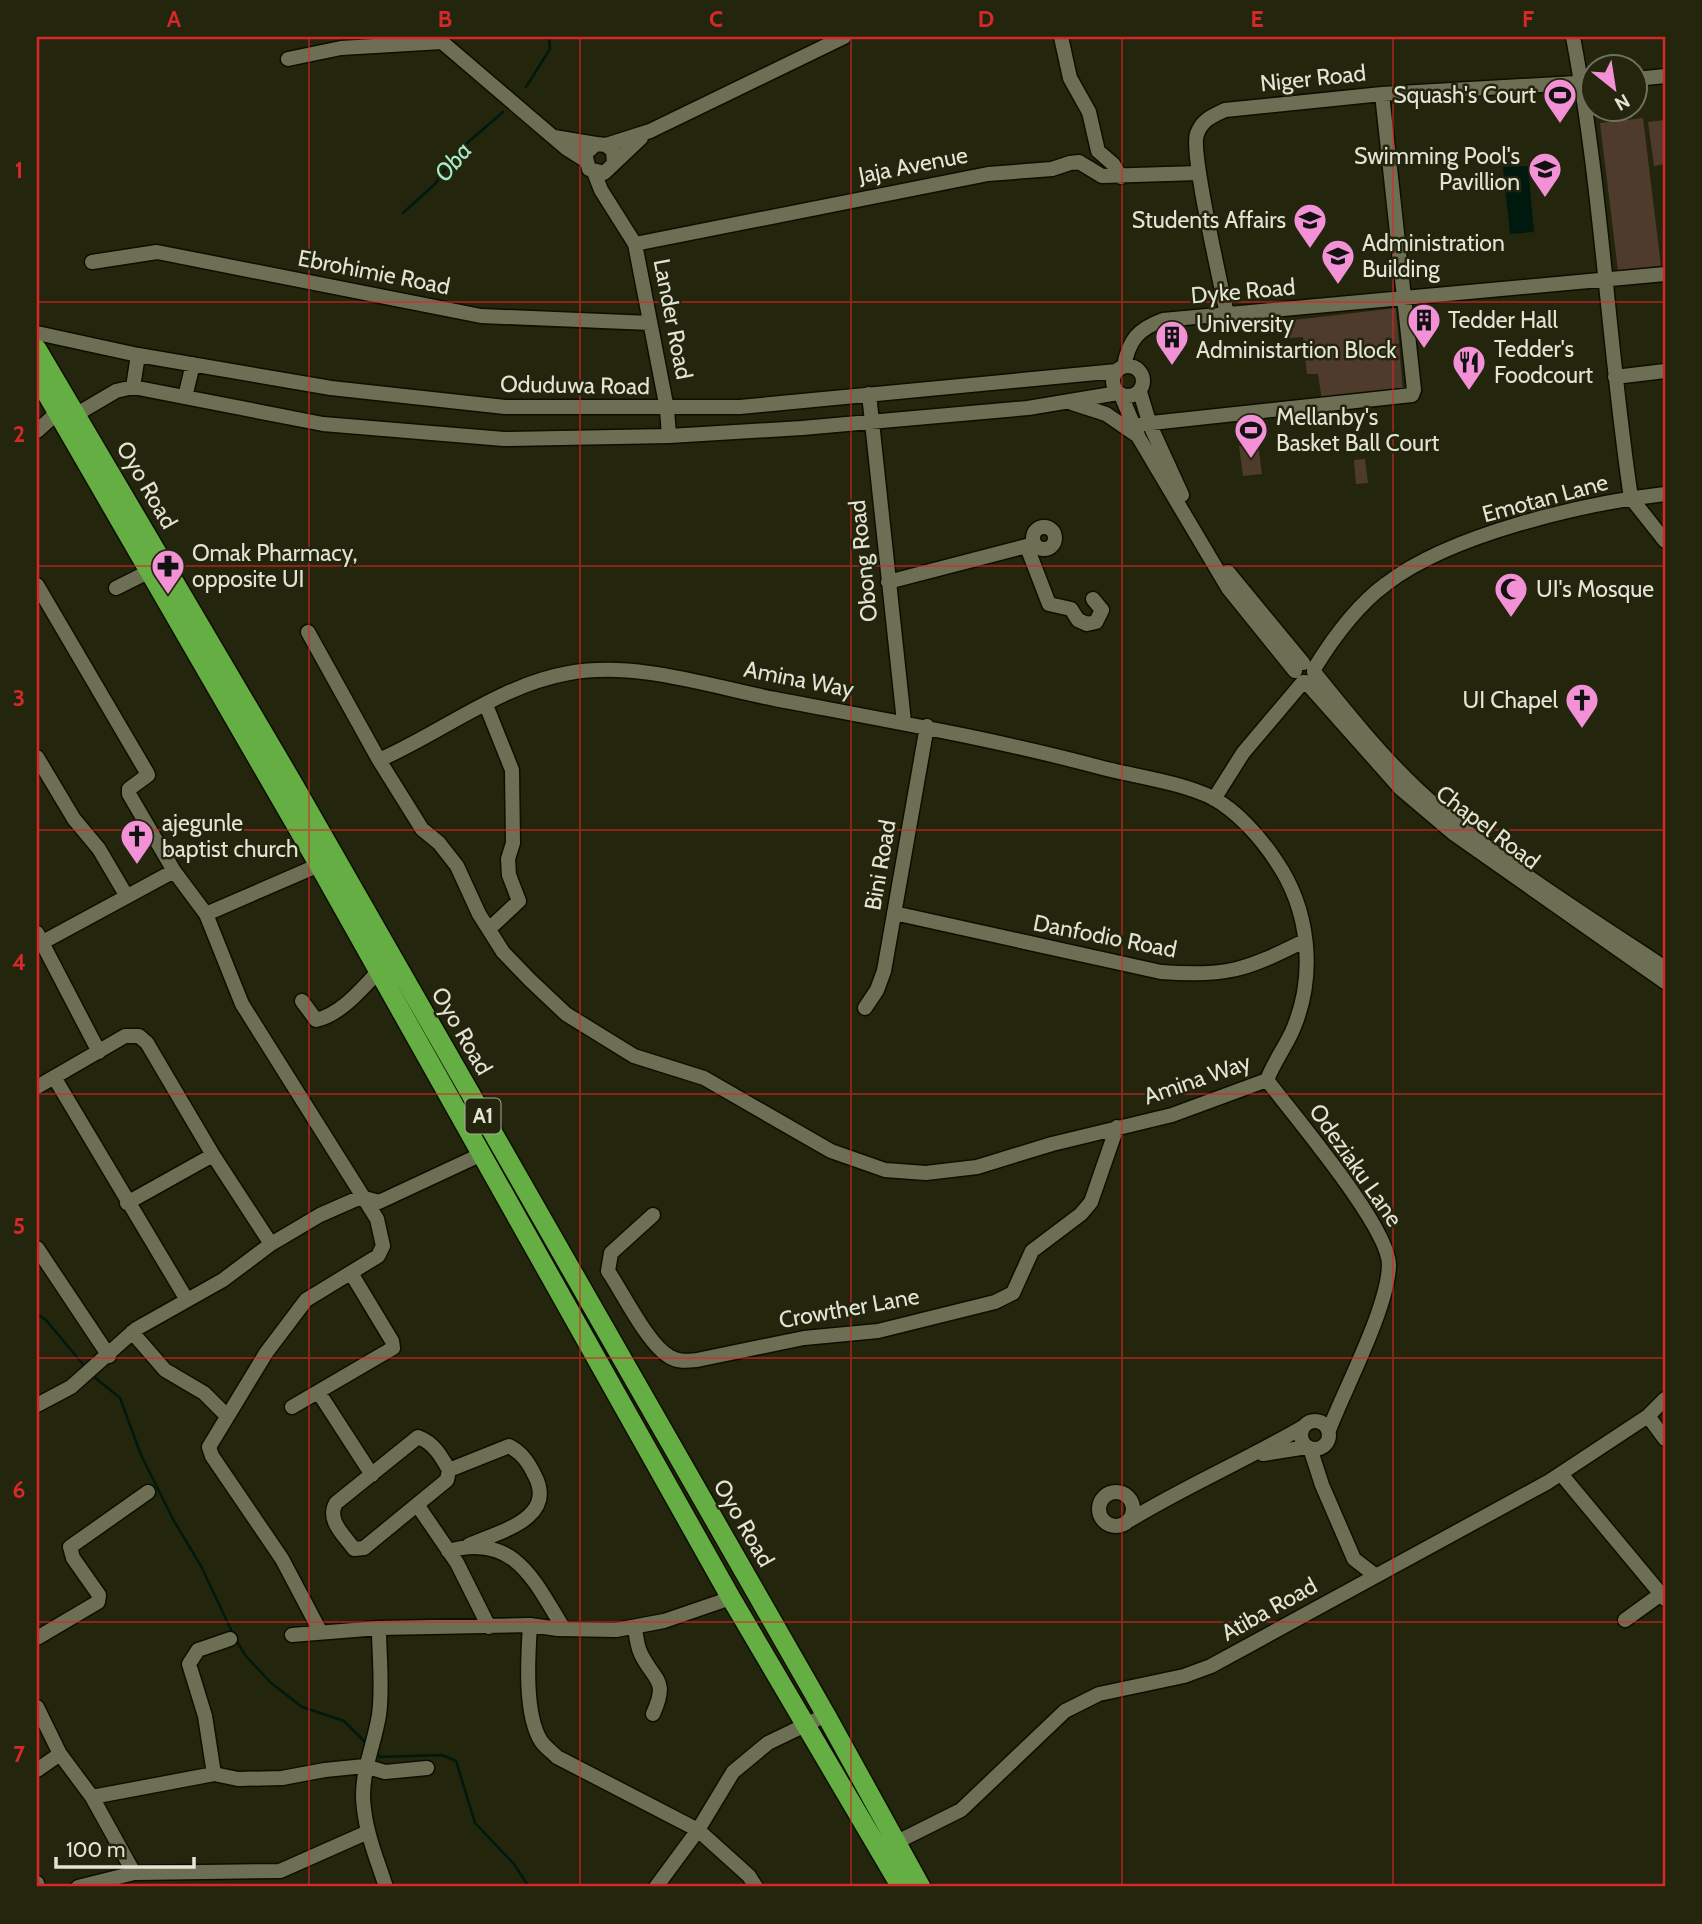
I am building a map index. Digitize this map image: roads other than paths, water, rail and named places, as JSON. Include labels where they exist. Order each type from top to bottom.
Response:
[{"type":"highway","name":"Oyo Road","points":[[38,354],[148,572],[262,748],[319,865],[731,1598],[808,1724],[901,1887]]},
{"type":"highway","points":[[39,381],[49,385],[69,409],[68,413]]},
{"type":"highway","name":"Oyo Road","points":[[68,413],[826,1715],[921,1887]]},
{"type":"street","points":[[589,166],[588,150],[650,131],[844,37]]},
{"type":"street","points":[[1061,37],[1070,78],[1089,112],[1098,151],[1113,164],[1121,177]]},
{"type":"street","name":"Emotan Lane","points":[[1573,37],[1580,58]]},
{"type":"street","points":[[288,59],[341,48],[441,40],[589,166],[604,173],[650,131]]},
{"type":"street","name":"Niger Road","points":[[1199,173],[1196,136],[1207,118],[1224,110],[1382,94],[1580,83]]},
{"type":"street","points":[[1068,401],[1106,414],[1136,432],[1150,425],[1408,398],[1415,390],[1382,94]]},
{"type":"street","name":"Emotan Lane","points":[[1214,799],[1243,753],[1304,672],[1370,597],[1386,583],[1424,560],[1504,530],[1631,498],[1615,377],[1592,122]]},
{"type":"street","points":[[554,137],[601,144],[613,151],[613,164]]},
{"type":"street","name":"Jaja Avenue","points":[[635,244],[988,174],[1052,169],[1079,162],[1102,176],[1199,173]]},
{"type":"street","name":"Lander Road","points":[[613,164],[610,183],[618,214]]},
{"type":"street","name":"Lander Road","points":[[589,166],[635,244],[667,409],[669,436]]},
{"type":"street","points":[[1199,173],[1227,315]]},
{"type":"street","name":"Ebrohimie Road","points":[[92,262],[157,252],[481,316],[650,323]]},
{"type":"street","name":"Dyke Road","points":[[1126,368],[1127,349],[1136,334],[1163,320],[1665,274]]},
{"type":"street","name":"Oduduwa Road","points":[[37,333],[138,355],[331,388],[418,400],[505,407],[740,407],[1126,368]]},
{"type":"street","points":[[133,387],[138,355]]},
{"type":"street","points":[[185,397],[193,364]]},
{"type":"street","points":[[37,431],[116,391],[133,387],[323,424],[504,439],[669,436],[802,428],[1028,408],[1120,394],[1131,396],[1140,392],[1144,381],[1126,368],[1113,380],[1120,394]]},
{"type":"street","points":[[1615,377],[1665,371]]},
{"type":"street","name":"Chapel Road","points":[[1140,392],[1150,425],[1187,505],[1218,557],[1304,672],[1411,783],[1459,824],[1665,968]]},
{"type":"street","name":"Obong Road","points":[[869,394],[904,722]]},
{"type":"street","name":"Chapel Road","points":[[1120,394],[1136,432],[1228,587],[1304,672],[1401,789],[1453,832],[1665,982]]},
{"type":"street","points":[[1631,498],[1665,494]]},
{"type":"street","points":[[1631,498],[1665,541]]},
{"type":"street","points":[[888,582],[1030,546],[1049,604],[1054,608],[1071,609],[1078,620],[1087,624],[1096,622],[1102,610],[1093,599]]},
{"type":"street","points":[[117,588],[148,572]]},
{"type":"street","points":[[37,585],[111,717],[148,775],[129,789],[129,793],[174,871],[206,914],[242,1004],[377,1219],[383,1246],[378,1256],[306,1300],[266,1353],[209,1447],[212,1456],[282,1559],[320,1631]]},
{"type":"street","name":"Amina Way","points":[[307,632],[379,760],[422,829],[439,843],[457,866],[503,952],[566,1014],[634,1056],[704,1078],[831,1151],[885,1170],[926,1173],[977,1167],[1117,1127],[1172,1115],[1268,1080],[1295,1024],[1307,988],[1308,958],[1295,902],[1276,861],[1248,828],[1214,799],[1053,754],[928,726],[619,671],[594,670],[553,676],[525,686],[379,760]]},
{"type":"street","points":[[486,705],[512,770],[513,843],[508,867],[519,901],[489,929]]},
{"type":"street","name":"Bini Road","points":[[865,1008],[884,971],[928,726]]},
{"type":"street","points":[[37,757],[74,819],[99,849],[126,895]]},
{"type":"street","points":[[206,914],[319,865]]},
{"type":"street","points":[[99,1052],[40,937],[174,871]]},
{"type":"street","name":"Danfodio Road","points":[[894,914],[1161,972],[1203,975],[1248,968],[1304,941]]},
{"type":"street","points":[[37,965],[50,956]]},
{"type":"street","points":[[302,1002],[316,1020],[324,1018],[354,996],[379,971]]},
{"type":"street","points":[[37,1087],[125,1036],[139,1036],[148,1043],[213,1155],[271,1244]]},
{"type":"street","points":[[54,1077],[187,1300]]},
{"type":"street","name":"Odeziaku Lane","points":[[1268,1080],[1371,1221],[1388,1252],[1388,1276],[1367,1341],[1328,1435],[1322,1485]]},
{"type":"street","name":"Crowther Lane","points":[[653,1215],[611,1253],[608,1271],[655,1342],[671,1358],[682,1362],[804,1338],[878,1331],[995,1302],[1013,1293],[1032,1251],[1081,1214],[1091,1202],[1117,1127]]},
{"type":"street","points":[[37,1405],[88,1373],[132,1332],[223,1280],[271,1244],[320,1214],[361,1197],[379,1202],[482,1154]]},
{"type":"street","points":[[127,1203],[213,1155]]},
{"type":"street","points":[[37,1248],[109,1356]]},
{"type":"street","points":[[292,1406],[319,1393],[393,1348],[392,1341],[351,1273]]},
{"type":"street","points":[[132,1332],[165,1370],[204,1393],[227,1416]]},
{"type":"street","points":[[319,1393],[372,1475]]},
{"type":"street","name":"Atiba Road","points":[[895,1843],[961,1810],[1065,1711],[1099,1694],[1184,1676],[1211,1666],[1561,1474],[1648,1416],[1665,1399]]},
{"type":"street","points":[[1130,1520],[1177,1492],[1255,1455],[1341,1400]]},
{"type":"street","points":[[1648,1416],[1665,1439]]},
{"type":"street","points":[[1255,1455],[1323,1446],[1328,1435],[1322,1422],[1307,1424]]},
{"type":"street","points":[[1307,1424],[1302,1441],[1309,1447],[1322,1485],[1354,1559],[1352,1589]]},
{"type":"street","points":[[418,1437],[429,1441],[449,1470],[447,1480],[365,1548],[354,1549],[332,1519],[331,1511],[336,1503],[418,1437]]},
{"type":"street","points":[[448,1551],[469,1545],[521,1522],[539,1505],[543,1496],[527,1459],[509,1446],[449,1470]]},
{"type":"street","points":[[1561,1474],[1663,1597],[1625,1620]]},
{"type":"street","points":[[37,1638],[98,1602],[99,1595],[72,1558],[70,1547],[148,1492]]},
{"type":"street","points":[[418,1506],[448,1551],[489,1627]]},
{"type":"street","points":[[469,1545],[500,1550],[517,1561],[528,1573],[564,1629]]},
{"type":"street","points":[[1354,1559],[1376,1576]]},
{"type":"street","points":[[292,1635],[379,1628],[530,1625],[616,1630],[664,1621],[731,1598]]},
{"type":"street","points":[[530,1625],[527,1671],[534,1718],[541,1741],[557,1757],[698,1830],[749,1876],[756,1887]]},
{"type":"street","points":[[635,1627],[641,1655],[659,1680],[658,1702],[653,1714]]},
{"type":"street","points":[[379,1628],[379,1717],[374,1743],[365,1766],[363,1799],[368,1832],[386,1887]]},
{"type":"street","points":[[214,1774],[205,1716],[189,1664],[198,1650],[230,1639]]},
{"type":"street","points":[[37,1707],[60,1754],[92,1797],[134,1873]]},
{"type":"street","points":[[656,1887],[698,1830],[733,1772],[768,1743],[826,1715]]},
{"type":"street","points":[[37,1770],[60,1754]]},
{"type":"street","points":[[92,1797],[214,1774],[238,1779],[282,1778],[325,1769],[365,1766],[385,1772],[428,1769]]},
{"type":"street","points":[[78,1887],[134,1873],[280,1871],[368,1832]]},
{"type":"waterway","name":"Oba","points":[[526,87],[550,49],[549,37]]},
{"type":"waterway","name":"Oba","points":[[403,213],[435,184],[459,150],[503,112]]},
{"type":"waterway","points":[[37,1314],[46,1320],[86,1368]]},
{"type":"waterway","points":[[93,1376],[120,1398],[141,1455],[174,1521],[201,1566],[233,1634]]},
{"type":"waterway","points":[[236,1640],[245,1655],[270,1682],[302,1707],[344,1721],[367,1744]]},
{"type":"waterway","points":[[374,1751],[380,1757],[442,1755],[456,1761],[475,1823],[514,1864],[529,1887]]},
{"type":"place","name":"Squash's Court","points":[[1560,125]]},
{"type":"place","name":"Swimming Pool's Pavillion","points":[[1545,199]]},
{"type":"place","name":"Students Affairs","points":[[1310,250]]},
{"type":"place","name":"Administration Building","points":[[1338,286]]},
{"type":"place","name":"Tedder Hall","points":[[1424,350]]},
{"type":"place","name":"University Administartion Block","points":[[1172,367]]},
{"type":"place","name":"Tedder's Foodcourt","points":[[1469,392]]},
{"type":"place","name":"Mellanby's Basket Ball Court","points":[[1251,460]]},
{"type":"place","name":"Omak Pharmacy, opposite UI","points":[[168,596]]},
{"type":"place","name":"UI's Mosque","points":[[1511,619]]},
{"type":"place","name":"UI Chapel","points":[[1582,730]]},
{"type":"place","name":"ajegunle baptist church","points":[[137,866]]}]
